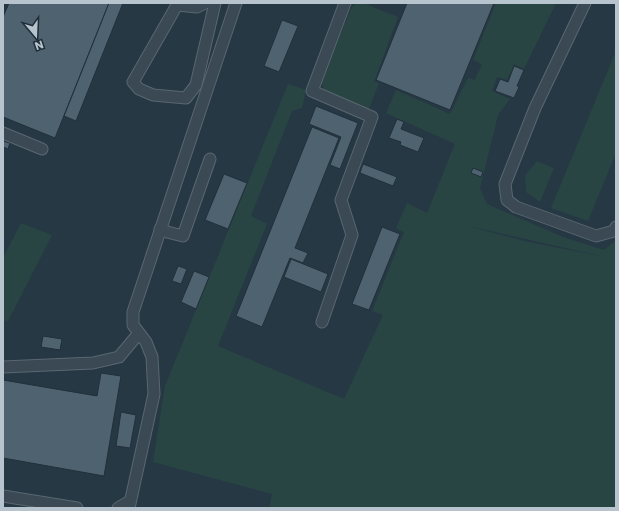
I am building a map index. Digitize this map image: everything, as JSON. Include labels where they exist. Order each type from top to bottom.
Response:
[{"type":"lane","points":[[205,3],[197,7],[177,5],[133,82],[139,89],[153,95],[186,98],[196,85],[215,3]]},
{"type":"lane","points":[[118,508],[129,504],[154,394],[152,357],[146,342],[133,325],[133,312],[236,3]]},
{"type":"lane","points":[[322,322],[352,235],[341,200],[372,117],[312,92],[345,3]]},
{"type":"lane","points":[[585,3],[535,108],[505,184],[507,200],[516,207],[596,236],[614,231],[616,226]]},
{"type":"lane","points":[[3,133],[42,149]]},
{"type":"lane","points":[[160,229],[183,236],[210,160]]},
{"type":"lane","points":[[3,367],[93,363],[119,357],[139,333]]},
{"type":"lane","points":[[3,496],[78,508]]},
{"type":"green space","points":[[357,3],[363,3],[398,17],[374,82],[379,83],[369,109],[330,94],[324,90],[321,81],[352,7]]},
{"type":"green space","points":[[496,3],[556,3],[524,69],[514,64],[507,80],[497,77],[492,91],[510,99],[498,115],[480,188],[487,204],[563,237],[604,250],[616,240],[616,508],[269,508],[272,494],[153,462],[165,386],[288,84],[306,90],[302,108],[292,111],[251,216],[267,224],[218,346],[344,399],[383,315],[372,311],[404,232],[396,228],[407,203],[427,213],[455,144],[386,113],[396,90],[450,114],[468,78],[475,80],[482,64],[473,60]],"holes":[[[464,225],[604,257],[528,242]]]},
{"type":"green space","points":[[616,51],[616,153],[588,221],[551,208]]},
{"type":"green space","points":[[537,161],[554,168],[540,202],[526,192],[525,176]]},
{"type":"green space","points":[[21,223],[52,235],[8,321],[3,320],[3,258]]},
{"type":"building","points":[[9,3],[109,3],[55,138],[3,117],[3,17]]},
{"type":"building","points":[[109,3],[123,3],[76,121],[64,116]]},
{"type":"building","points":[[407,3],[494,3],[450,110],[376,80]]},
{"type":"building","points":[[282,20],[298,26],[279,72],[264,66]]},
{"type":"building","points":[[514,66],[524,70],[517,86],[519,87],[514,98],[495,91],[500,79],[508,82]]},
{"type":"building","points":[[316,106],[358,123],[340,169],[330,165],[341,137],[309,124]]},
{"type":"building","points":[[397,119],[404,122],[401,129],[424,138],[418,152],[400,145],[401,142],[389,138]]},
{"type":"building","points":[[312,127],[339,138],[295,248],[308,253],[303,263],[290,258],[262,327],[236,316]]},
{"type":"building","points":[[3,141],[10,143],[8,149],[3,147]]},
{"type":"building","points":[[363,164],[397,177],[393,186],[360,173]]},
{"type":"building","points":[[473,168],[483,172],[481,177],[471,173]]},
{"type":"building","points":[[224,174],[247,183],[228,229],[205,220]]},
{"type":"building","points":[[382,227],[400,234],[369,310],[352,304]]},
{"type":"building","points":[[291,259],[328,274],[321,292],[284,277]]},
{"type":"building","points":[[178,266],[187,269],[181,284],[172,281]]},
{"type":"building","points":[[194,271],[209,277],[196,309],[181,302]]},
{"type":"building","points":[[43,336],[62,339],[60,350],[41,347]]},
{"type":"building","points":[[101,373],[121,376],[104,476],[3,458],[3,380],[97,396]]},
{"type":"building","points":[[121,412],[136,415],[130,448],[116,446]]}]
